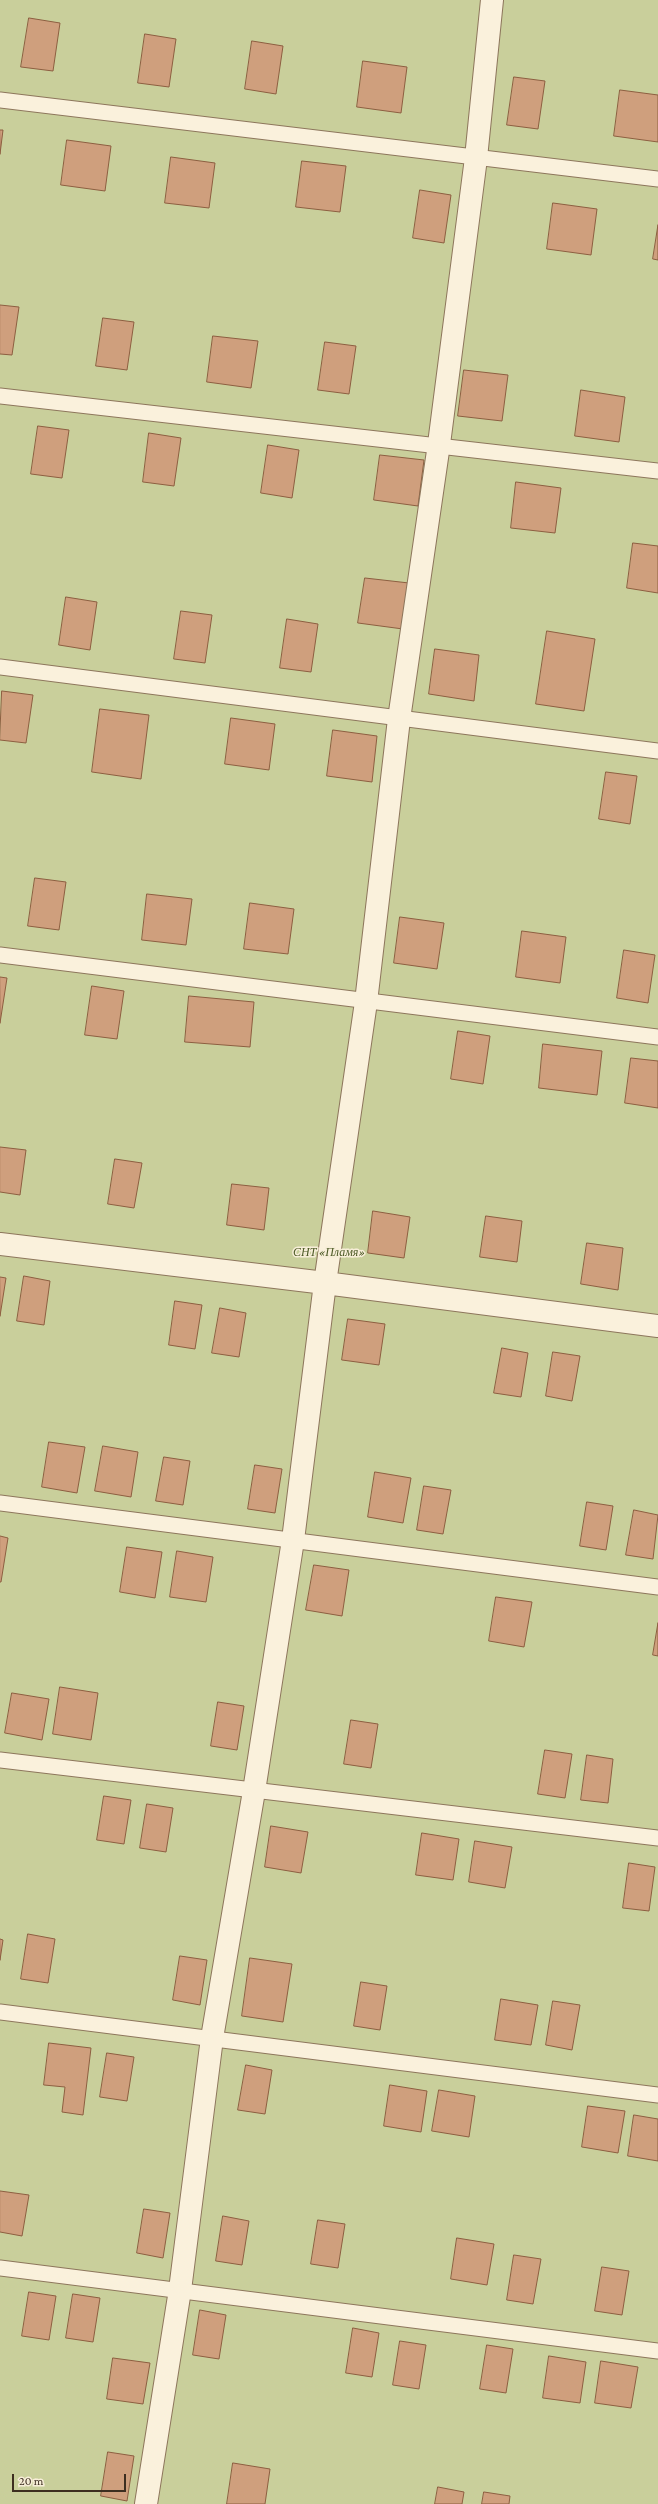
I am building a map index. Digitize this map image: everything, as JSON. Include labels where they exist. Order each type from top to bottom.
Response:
[{"type":"street","points":[[146,2504],[180,2290],[212,2038],[254,1791],[293,1540],[325,1283],[366,1002],[399,719],[439,444],[476,158],[492,0]]},
{"type":"street","points":[[0,1244],[325,1283],[658,1326]]},
{"type":"lane","points":[[0,100],[658,179]]},
{"type":"lane","points":[[0,396],[439,444],[658,471]]},
{"type":"lane","points":[[0,667],[658,751]]},
{"type":"lane","points":[[0,955],[366,1002],[658,1037]]},
{"type":"lane","points":[[0,1503],[658,1587]]},
{"type":"lane","points":[[0,1760],[658,1838]]},
{"type":"lane","points":[[0,2012],[658,2095]]},
{"type":"lane","points":[[0,2268],[658,2351]]},
{"type":"green space","name":"СНТ «Пламя»","points":[[0,0],[658,0],[658,2504],[0,2504]]},
{"type":"building","points":[[29,18],[60,23],[53,71],[21,67]]},
{"type":"building","points":[[145,34],[176,39],[169,87],[138,83]]},
{"type":"building","points":[[252,41],[283,46],[276,94],[245,89]]},
{"type":"building","points":[[363,61],[407,67],[401,113],[357,107]]},
{"type":"building","points":[[514,77],[545,81],[538,129],[507,125]]},
{"type":"building","points":[[620,90],[658,95],[658,142],[614,136]]},
{"type":"building","points":[[0,130],[3,130],[0,154]]},
{"type":"building","points":[[67,140],[111,146],[105,191],[61,185]]},
{"type":"building","points":[[171,157],[215,163],[209,208],[165,203]]},
{"type":"building","points":[[302,161],[346,166],[340,212],[296,207]]},
{"type":"building","points":[[420,190],[451,195],[444,243],[413,238]]},
{"type":"building","points":[[553,203],[597,209],[591,255],[547,249]]},
{"type":"building","points":[[658,225],[658,260],[653,259]]},
{"type":"building","points":[[0,305],[19,307],[12,355],[0,354]]},
{"type":"building","points":[[103,318],[134,322],[127,370],[96,366]]},
{"type":"building","points":[[213,336],[258,341],[251,388],[207,382]]},
{"type":"building","points":[[325,342],[356,346],[349,394],[318,390]]},
{"type":"building","points":[[464,370],[508,375],[502,421],[458,416]]},
{"type":"building","points":[[581,390],[625,397],[619,442],[575,436]]},
{"type":"building","points":[[38,426],[69,430],[62,478],[31,474]]},
{"type":"building","points":[[149,433],[181,438],[174,486],[143,482]]},
{"type":"building","points":[[268,445],[299,450],[292,498],[261,493]]},
{"type":"building","points":[[380,455],[424,460],[418,506],[374,500]]},
{"type":"building","points":[[516,482],[561,488],[555,533],[511,528]]},
{"type":"building","points":[[633,543],[658,546],[658,593],[627,588]]},
{"type":"building","points":[[365,578],[409,583],[403,629],[358,623]]},
{"type":"building","points":[[66,597],[97,602],[90,650],[59,645]]},
{"type":"building","points":[[181,611],[212,615],[205,663],[174,659]]},
{"type":"building","points":[[287,619],[318,624],[311,672],[280,668]]},
{"type":"building","points":[[547,631],[595,639],[584,711],[536,704]]},
{"type":"building","points":[[435,649],[479,655],[474,701],[429,694]]},
{"type":"building","points":[[2,691],[33,695],[26,743],[0,740]]},
{"type":"building","points":[[100,709],[149,715],[141,779],[92,772]]},
{"type":"building","points":[[231,718],[275,724],[269,770],[225,764]]},
{"type":"building","points":[[333,730],[377,736],[372,782],[327,776]]},
{"type":"building","points":[[606,772],[637,776],[630,824],[599,819]]},
{"type":"building","points":[[35,878],[66,882],[59,930],[28,926]]},
{"type":"building","points":[[147,894],[192,899],[186,945],[142,940]]},
{"type":"building","points":[[250,903],[294,909],[288,954],[244,949]]},
{"type":"building","points":[[400,917],[444,923],[437,969],[394,963]]},
{"type":"building","points":[[522,931],[566,937],[560,983],[516,977]]},
{"type":"building","points":[[624,950],[655,955],[648,1003],[617,998]]},
{"type":"building","points":[[0,977],[7,978],[0,1023]]},
{"type":"building","points":[[92,986],[124,991],[117,1039],[85,1035]]},
{"type":"building","points":[[189,996],[254,1002],[250,1047],[185,1042]]},
{"type":"building","points":[[458,1031],[490,1036],[483,1084],[451,1079]]},
{"type":"building","points":[[543,1044],[602,1051],[597,1095],[539,1088]]},
{"type":"building","points":[[631,1058],[658,1061],[658,1108],[625,1103]]},
{"type":"building","points":[[0,1147],[26,1150],[20,1195],[0,1192]]},
{"type":"building","points":[[115,1159],[142,1163],[134,1208],[108,1204]]},
{"type":"building","points":[[232,1184],[269,1188],[264,1230],[227,1225]]},
{"type":"building","points":[[373,1211],[410,1217],[404,1258],[368,1253]]},
{"type":"building","points":[[486,1216],[522,1221],[517,1262],[480,1257]]},
{"type":"building","points":[[587,1243],[623,1248],[618,1290],[581,1284]]},
{"type":"building","points":[[24,1276],[50,1281],[44,1325],[17,1321]]},
{"type":"building","points":[[0,1277],[6,1278],[0,1316]]},
{"type":"building","points":[[175,1301],[202,1305],[195,1349],[169,1345]]},
{"type":"building","points":[[220,1308],[246,1313],[239,1357],[212,1353]]},
{"type":"building","points":[[348,1319],[385,1324],[379,1365],[342,1360]]},
{"type":"building","points":[[502,1348],[528,1353],[521,1397],[494,1393]]},
{"type":"building","points":[[553,1352],[580,1356],[572,1401],[546,1396]]},
{"type":"building","points":[[49,1442],[85,1447],[77,1493],[42,1487]]},
{"type":"building","points":[[103,1446],[138,1452],[131,1497],[95,1491]]},
{"type":"building","points":[[164,1457],[190,1461],[183,1505],[156,1501]]},
{"type":"building","points":[[255,1465],[282,1469],[275,1513],[248,1509]]},
{"type":"building","points":[[375,1472],[411,1478],[403,1523],[368,1517]]},
{"type":"building","points":[[424,1486],[451,1490],[443,1534],[417,1530]]},
{"type":"building","points":[[587,1502],[613,1506],[606,1550],[580,1546]]},
{"type":"building","points":[[634,1510],[658,1515],[653,1559],[626,1555]]},
{"type":"building","points":[[0,1536],[8,1538],[1,1582],[0,1582]]},
{"type":"building","points":[[127,1547],[162,1552],[155,1598],[120,1592]]},
{"type":"building","points":[[177,1551],[213,1557],[206,1602],[170,1597]]},
{"type":"building","points":[[314,1565],[349,1570],[342,1616],[306,1610]]},
{"type":"building","points":[[496,1597],[532,1602],[524,1647],[489,1641]]},
{"type":"building","points":[[658,1623],[658,1656],[653,1655]]},
{"type":"building","points":[[60,1687],[98,1693],[91,1740],[53,1734]]},
{"type":"building","points":[[12,1693],[49,1699],[42,1740],[5,1733]]},
{"type":"building","points":[[218,1702],[244,1706],[237,1750],[211,1746]]},
{"type":"building","points":[[351,1720],[378,1724],[371,1768],[344,1764]]},
{"type":"building","points":[[545,1750],[572,1754],[565,1798],[538,1794]]},
{"type":"building","points":[[587,1755],[613,1759],[608,1803],[581,1800]]},
{"type":"building","points":[[104,1796],[131,1800],[124,1844],[97,1840]]},
{"type":"building","points":[[147,1804],[173,1808],[166,1852],[140,1848]]},
{"type":"building","points":[[271,1826],[308,1832],[301,1873],[265,1867]]},
{"type":"building","points":[[422,1833],[459,1839],[453,1880],[416,1875]]},
{"type":"building","points":[[475,1841],[512,1847],[505,1888],[469,1882]]},
{"type":"building","points":[[629,1863],[655,1867],[649,1911],[623,1908]]},
{"type":"building","points":[[28,1934],[55,1939],[48,1983],[21,1979]]},
{"type":"building","points":[[0,1939],[3,1940],[0,1960]]},
{"type":"building","points":[[180,1956],[207,1960],[200,2005],[173,2000]]},
{"type":"building","points":[[250,1958],[292,1964],[283,2022],[242,2016]]},
{"type":"building","points":[[361,1982],[387,1986],[380,2030],[354,2026]]},
{"type":"building","points":[[501,1999],[538,2005],[531,2045],[495,2040]]},
{"type":"building","points":[[553,2001],[580,2005],[572,2050],[546,2045]]},
{"type":"building","points":[[49,2043],[91,2048],[83,2115],[62,2112],[65,2087],[44,2085]]},
{"type":"building","points":[[107,2053],[134,2057],[127,2101],[100,2097]]},
{"type":"building","points":[[246,2065],[272,2070],[265,2114],[238,2110]]},
{"type":"building","points":[[390,2085],[427,2091],[421,2132],[384,2126]]},
{"type":"building","points":[[439,2090],[475,2096],[469,2137],[432,2131]]},
{"type":"building","points":[[588,2106],[625,2111],[618,2153],[582,2147]]},
{"type":"building","points":[[634,2115],[658,2119],[658,2161],[628,2156]]},
{"type":"building","points":[[0,2191],[29,2195],[22,2236],[0,2232]]},
{"type":"building","points":[[144,2209],[170,2213],[163,2258],[137,2253]]},
{"type":"building","points":[[223,2216],[249,2221],[242,2265],[216,2261]]},
{"type":"building","points":[[318,2220],[345,2224],[338,2268],[311,2264]]},
{"type":"building","points":[[457,2238],[494,2244],[487,2285],[451,2279]]},
{"type":"building","points":[[514,2255],[541,2259],[533,2304],[507,2300]]},
{"type":"building","points":[[602,2267],[629,2271],[622,2315],[595,2311]]},
{"type":"building","points":[[29,2292],[56,2296],[49,2340],[22,2336]]},
{"type":"building","points":[[73,2294],[100,2298],[93,2342],[66,2338]]},
{"type":"building","points":[[200,2310],[226,2315],[219,2359],[193,2355]]},
{"type":"building","points":[[353,2328],[379,2333],[372,2377],[346,2373]]},
{"type":"building","points":[[400,2341],[426,2345],[419,2389],[393,2385]]},
{"type":"building","points":[[487,2345],[513,2349],[506,2393],[480,2389]]},
{"type":"building","points":[[549,2356],[586,2362],[580,2403],[543,2398]]},
{"type":"building","points":[[113,2358],[150,2363],[143,2404],[107,2399]]},
{"type":"building","points":[[601,2361],[638,2367],[631,2408],[595,2403]]},
{"type":"building","points":[[108,2452],[134,2456],[127,2501],[101,2496]]},
{"type":"building","points":[[233,2463],[270,2469],[265,2504],[227,2504]]},
{"type":"building","points":[[438,2487],[464,2492],[462,2504],[435,2504]]},
{"type":"building","points":[[484,2492],[510,2496],[509,2504],[482,2504]]}]
